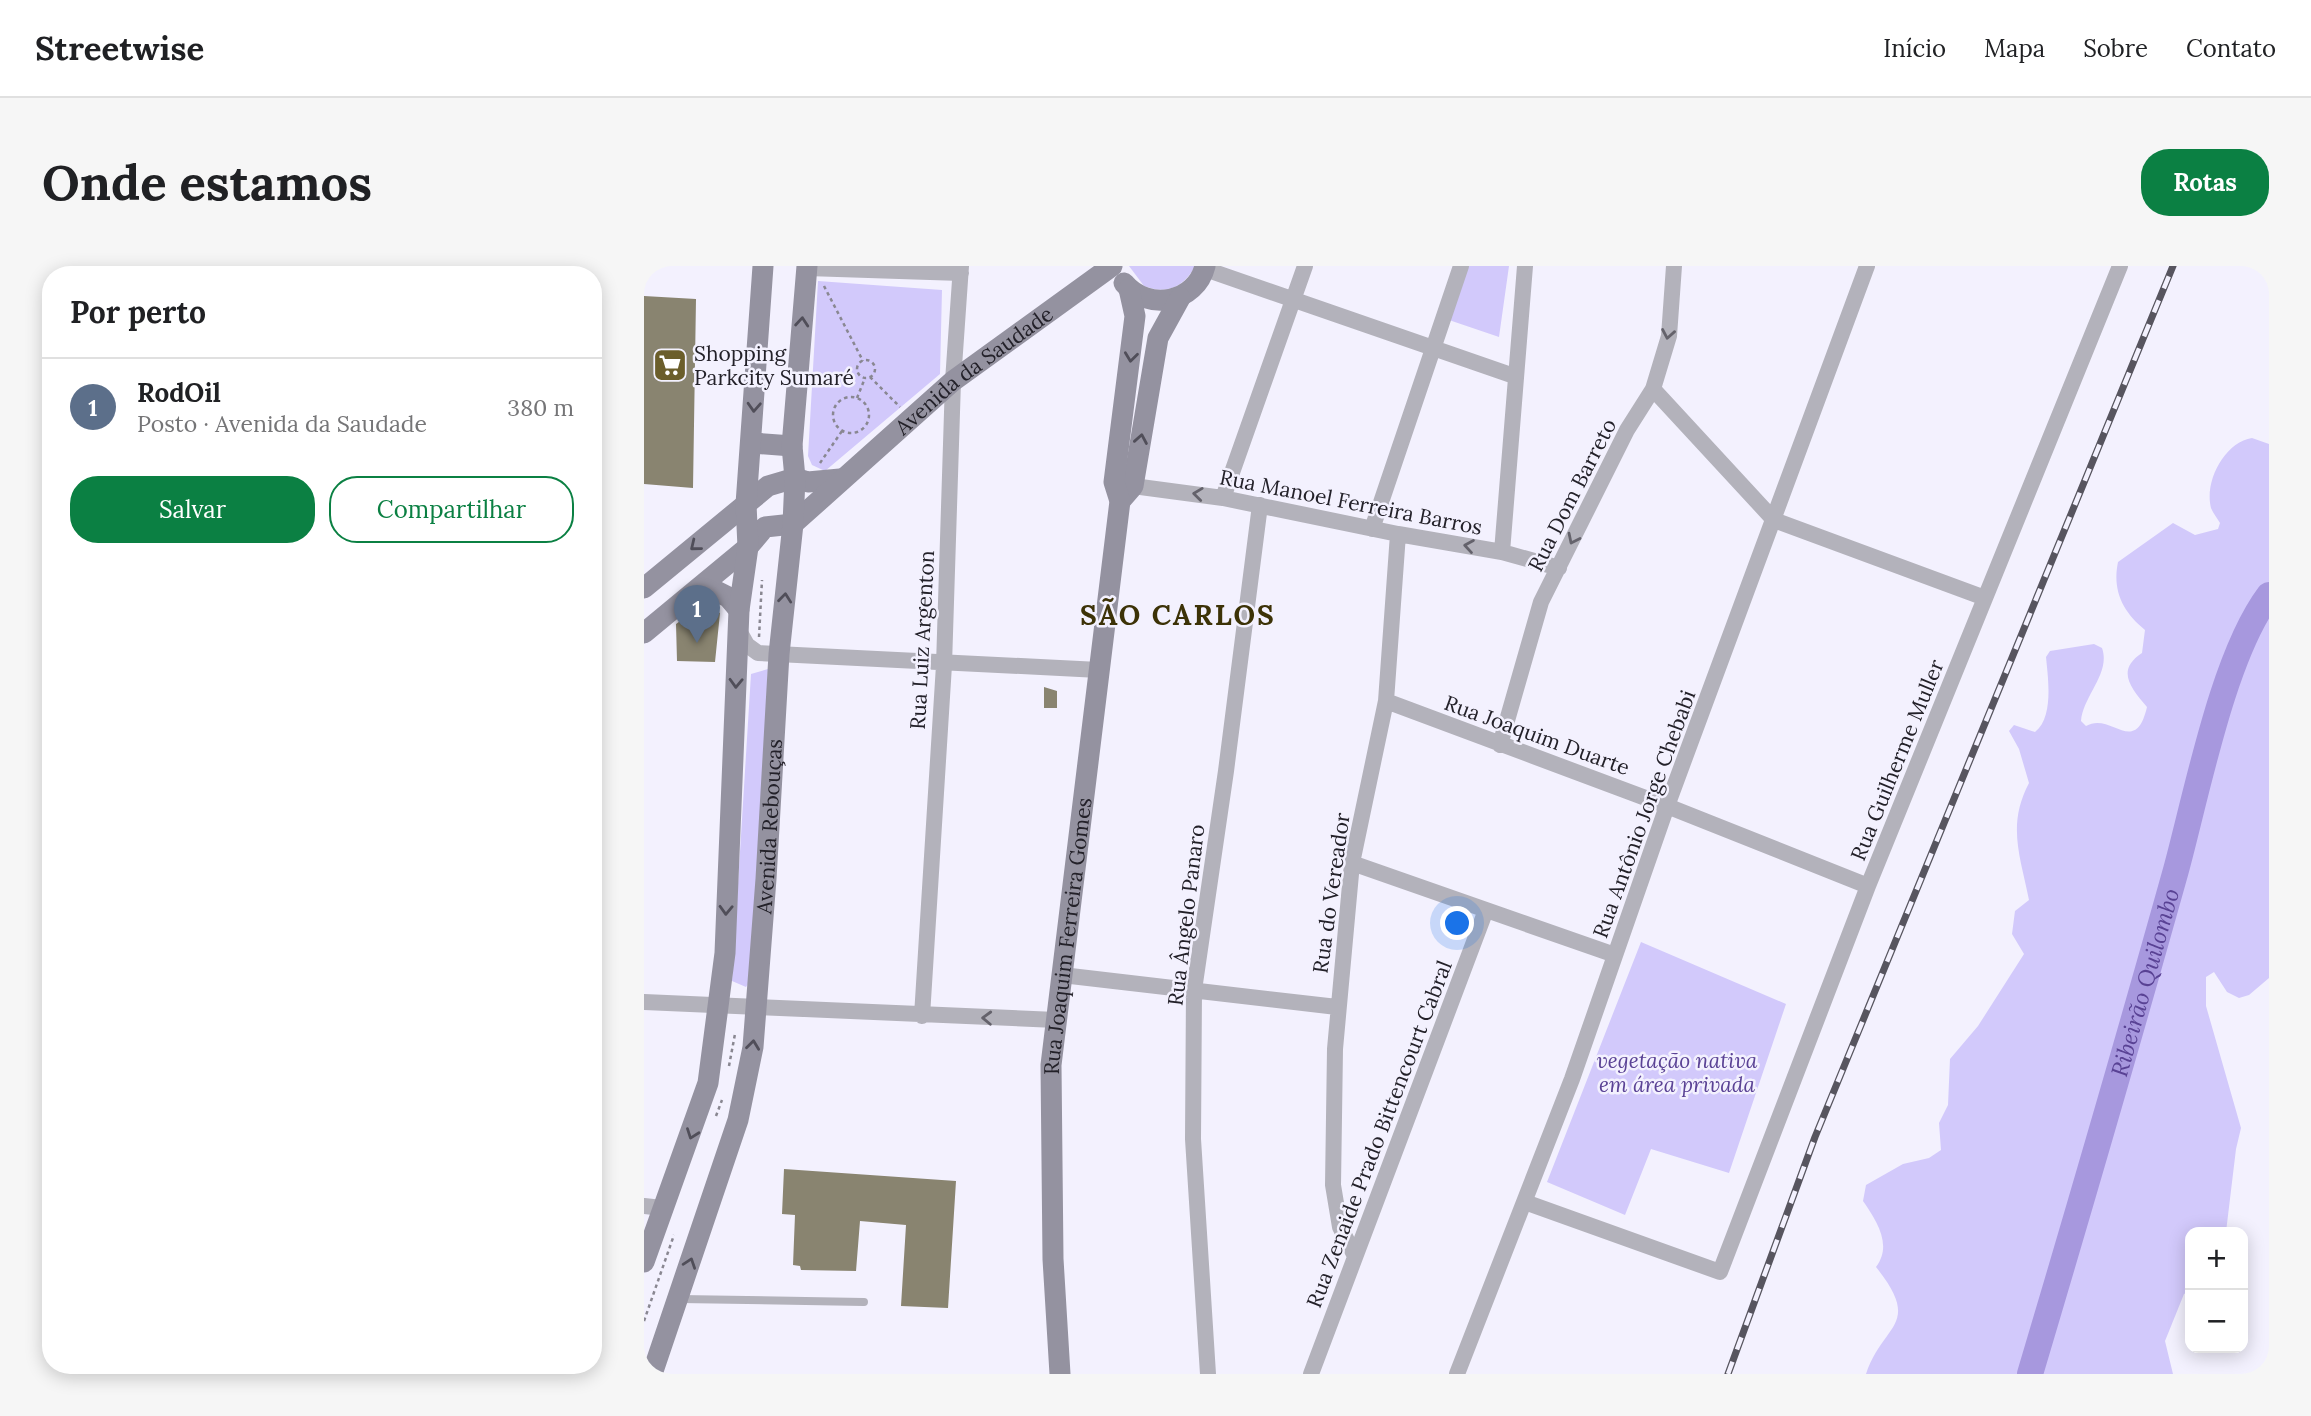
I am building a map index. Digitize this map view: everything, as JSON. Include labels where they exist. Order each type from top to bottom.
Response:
[{"type":"street","name":"Avenida Rebouças","points":[[644,1261],[653,1207],[694,1127],[708,1083],[719,1006],[725,953],[739,619],[748,547],[746,504],[763,266]]},
{"type":"street","points":[[1114,266],[1129,289],[1154,300],[1180,298]]},
{"type":"street","name":"Avenida da Saudade","points":[[793,524],[840,478],[953,381],[1114,266]]},
{"type":"street","points":[[1223,498],[1306,266]]},
{"type":"street","points":[[1372,528],[1461,266]]},
{"type":"street","points":[[1502,552],[1514,376],[1525,266]]},
{"type":"street","name":"Rua Dom Barreto","points":[[1500,745],[1541,601],[1627,430],[1653,389],[1670,336],[1674,266]]},
{"type":"street","name":"Rua Antônio Jorge Chebabi","points":[[1457,1374],[1525,1202],[1667,806],[1867,266]]},
{"type":"street","name":"Rua Guilherme Muller","points":[[1525,1202],[1720,1272],[1868,886],[2120,266]]},
{"type":"street","points":[[1205,267],[1293,301],[1514,376]]},
{"type":"street","name":"Rua Joaquim Ferreira Gomes","points":[[1060,1374],[1054,1259],[1051,1079],[1099,670],[1126,494],[1158,338],[1180,298],[1199,280],[1205,267]]},
{"type":"street","name":"Avenida Rebouças","points":[[652,1374],[747,1088],[757,1008],[779,654],[793,524],[801,480],[792,446],[810,268]]},
{"type":"street","points":[[810,268],[961,270]]},
{"type":"street","name":"Rua Luiz Argenton","points":[[922,1016],[944,665],[953,381],[961,270]]},
{"type":"street","name":"Rua Joaquim Ferreira Gomes","points":[[1126,494],[1114,482],[1135,316],[1129,289]]},
{"type":"street","points":[[1653,389],[1774,520],[1985,598]]},
{"type":"street","points":[[752,443],[792,446]]},
{"type":"street","points":[[644,588],[768,486],[801,480],[840,478]]},
{"type":"street","name":"Rua Manoel Ferreira Barros","points":[[1126,494],[1223,498],[1502,552],[1559,568]]},
{"type":"street","name":"Rua Ângelo Panaro","points":[[1208,1374],[1193,1139],[1194,989],[1226,771],[1260,505]]},
{"type":"street","points":[[644,633],[748,547],[765,527],[793,524]]},
{"type":"street","name":"Rua do Vereador","points":[[1355,1255],[1339,1227],[1333,1185],[1337,1007],[1352,863],[1386,701],[1398,534]]},
{"type":"street","points":[[704,585],[728,597],[752,650],[944,665],[1099,670]]},
{"type":"street","name":"Rua Joaquim Duarte","points":[[1386,701],[1667,806],[1868,886]]},
{"type":"street","points":[[1352,863],[1615,955]]},
{"type":"street","name":"Rua Zenaide Prado Bittencourt Cabral","points":[[1311,1374],[1486,910]]},
{"type":"street","points":[[1062,975],[1337,1007]]},
{"type":"street","points":[[644,1002],[1056,1020]]},
{"type":"lane","points":[[677,1299],[864,1302]]},
{"type":"path","points":[[810,268],[863,361]]},
{"type":"path","points":[[863,361],[869,361],[875,367],[870,377]]},
{"type":"path","points":[[863,361],[858,369],[865,377],[870,377],[911,417]]},
{"type":"path","points":[[857,398],[865,377]]},
{"type":"path","points":[[844,398],[857,398],[869,411],[868,423],[859,432],[842,431],[834,422],[836,405],[844,398]]},
{"type":"path","points":[[801,480],[842,431]]},
{"type":"path","points":[[644,1261],[686,1273]]},
{"type":"green space","points":[[1129,266],[1195,266],[1180,284],[1160,290],[1144,286]]},
{"type":"green space","points":[[1467,266],[1509,266],[1499,337],[1446,319]]},
{"type":"green space","points":[[818,281],[942,290],[940,374],[825,471],[812,465],[808,456]]},
{"type":"green space","points":[[2252,438],[2269,444],[2269,978],[2249,995],[2239,998],[2227,992],[2214,972],[2206,977],[2206,1006],[2241,1128],[2227,1227],[2185,1227],[2185,1294],[2165,1341],[2173,1374],[1866,1374],[1873,1357],[1895,1324],[1898,1313],[1897,1301],[1890,1286],[1876,1267],[1881,1259],[1883,1241],[1877,1224],[1863,1201],[1866,1185],[1903,1164],[1929,1158],[1941,1150],[1939,1123],[1948,1105],[1950,1059],[1978,1026],[2024,954],[2012,934],[2015,911],[2029,900],[2019,854],[2017,827],[2022,798],[2029,783],[2019,749],[2009,731],[2014,725],[2035,732],[2041,725],[2047,707],[2046,657],[2050,651],[2094,644],[2102,648],[2103,666],[2081,721],[2086,726],[2104,724],[2129,731],[2136,729],[2142,722],[2147,707],[2131,686],[2128,672],[2134,659],[2142,653],[2145,630],[2131,616],[2121,600],[2117,582],[2118,562],[2173,523],[2195,535],[2218,529],[2220,523],[2211,508],[2210,497],[2214,475],[2225,455],[2242,441]]},
{"type":"green space","points":[[768,669],[753,977],[746,987],[732,981],[751,674]]},
{"type":"green space","name":"vegetação nativa em área privada","points":[[1641,942],[1786,1004],[1729,1173],[1651,1149],[1625,1215],[1547,1182]]},
{"type":"building","name":"Shopping Parkcity Sumaré","points":[[644,296],[696,299],[693,488],[644,484]]},
{"type":"building","points":[[704,604],[720,613],[715,662],[677,661],[676,624]]},
{"type":"building","points":[[1044,687],[1057,691],[1057,708],[1044,708]]},
{"type":"building","points":[[784,1169],[956,1181],[948,1308],[901,1306],[906,1225],[860,1221],[856,1271],[801,1270],[800,1266],[793,1265],[795,1215],[782,1214]]},
{"type":"waterway","name":"Ribeirão Quilombo","points":[[2030,1374],[2176,870],[2213,727],[2238,653],[2269,595]]},
{"type":"railway","points":[[1728,1374],[1815,1137],[2173,266]]},
{"type":"place","name":"Shopping Parkcity Sumaré","points":[[670,365]]},
{"type":"place","name":"RodOil","points":[[697,643]]},
{"type":"district","name":"SÃO CARLOS","points":[[1178,615]]}]
